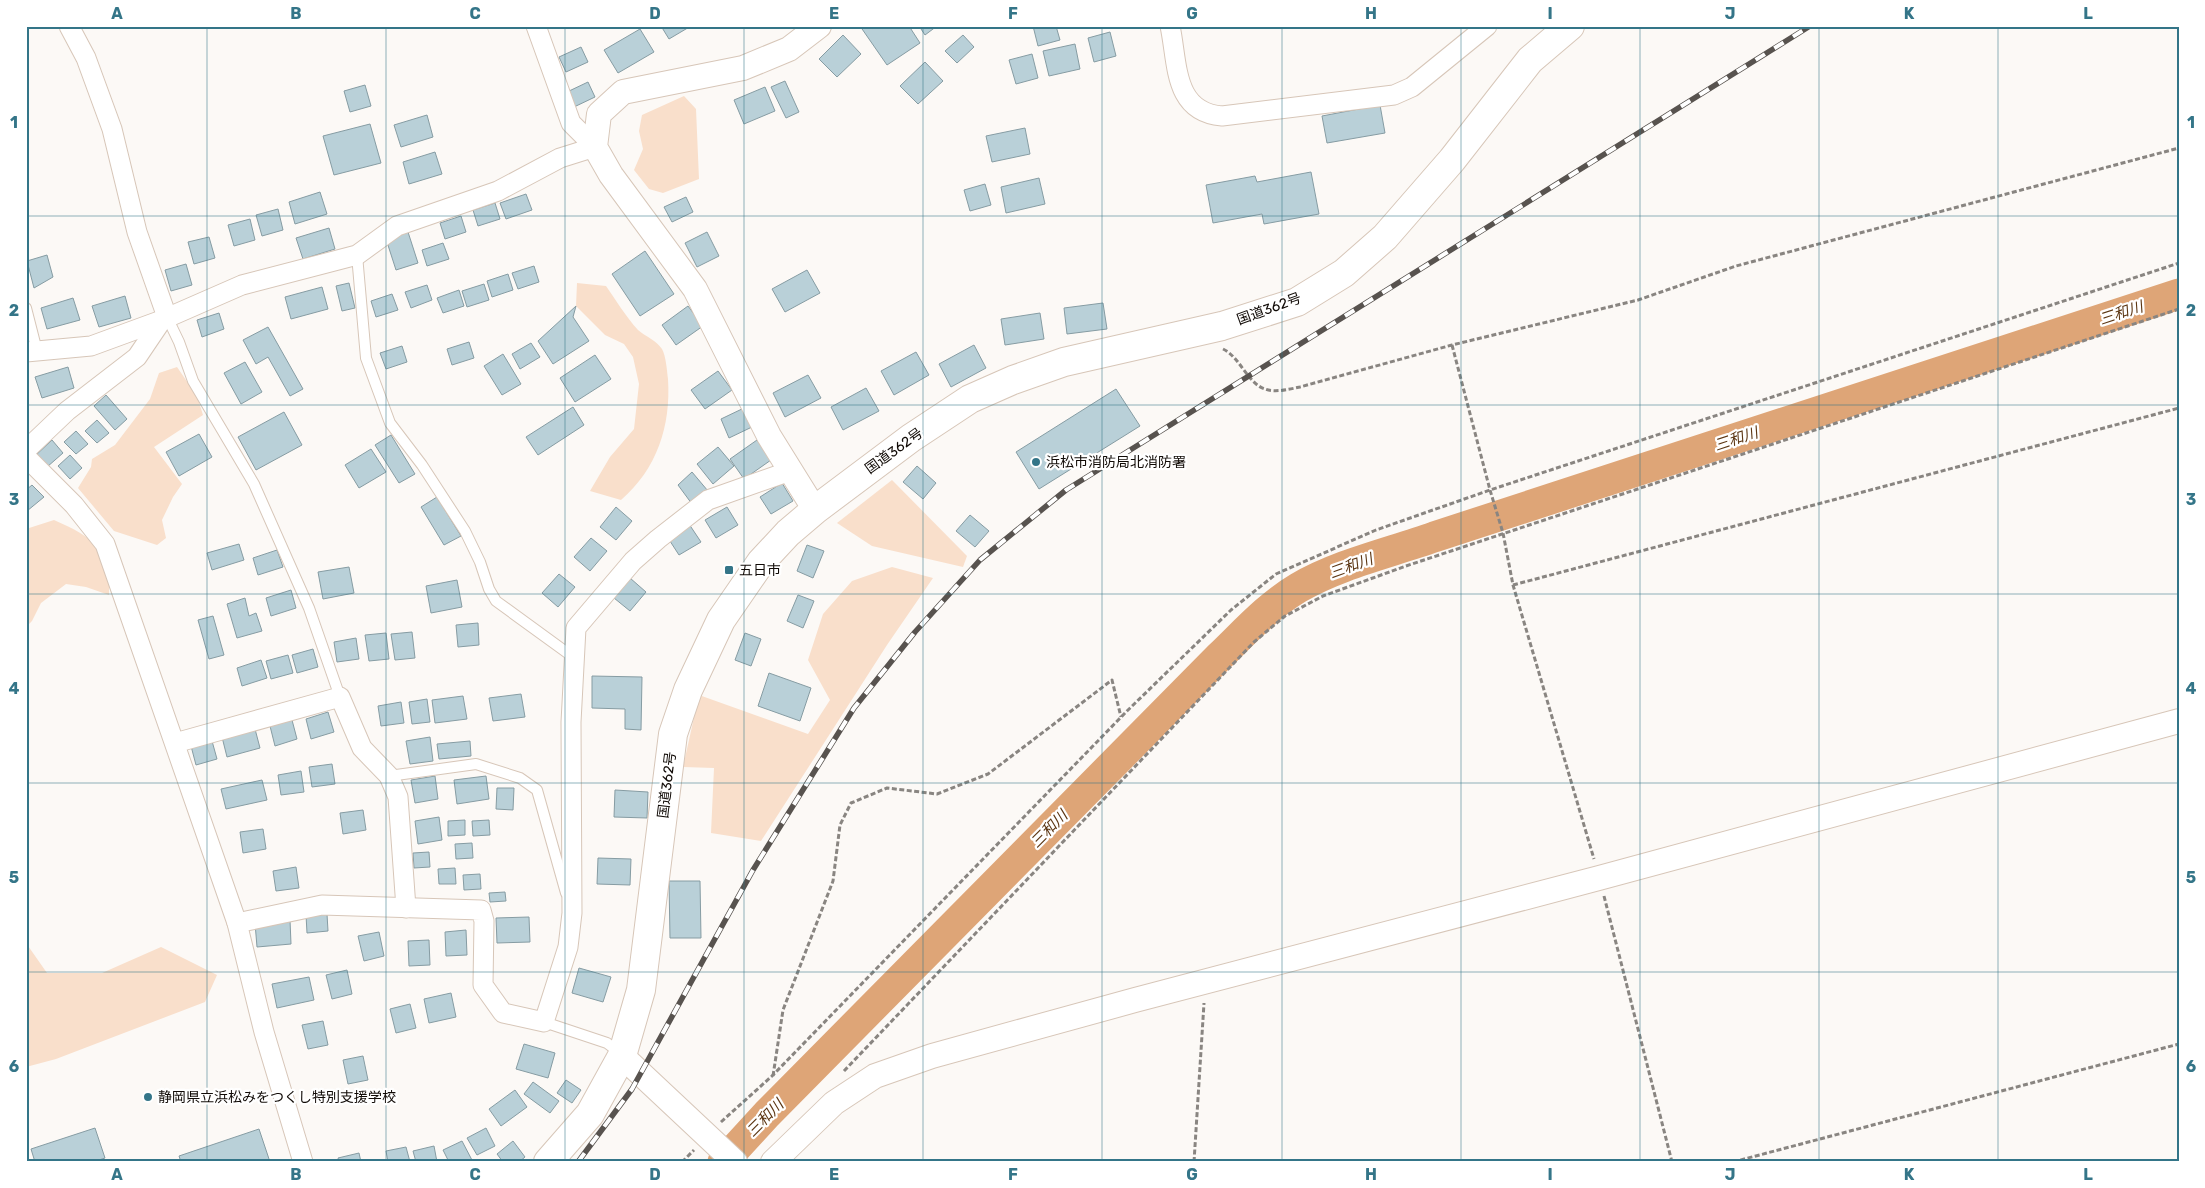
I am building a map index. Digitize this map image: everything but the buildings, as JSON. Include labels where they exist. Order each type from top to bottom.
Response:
[{"type":"highway","name":"国道362号","points":[[548,1162],[590,1114],[622,1056],[641,990],[673,734],[688,690],[721,620],[761,562],[788,533],[815,510],[911,438],[970,400],[1013,380],[1064,362],[1222,326],[1297,302],[1344,273],[1386,237],[1452,160],[1530,60],[1570,26]]},
{"type":"street","points":[[69,26],[86,58],[112,129],[137,232],[164,318]]},
{"type":"street","points":[[536,26],[571,123],[595,147],[611,175],[695,288],[769,436],[815,510]]},
{"type":"street","points":[[595,147],[599,114],[623,92],[742,68],[789,50],[819,26]]},
{"type":"street","points":[[1170,26],[1180,81],[1186,98],[1207,114],[1222,116],[1394,95],[1412,88],[1487,26]]},
{"type":"street","points":[[32,351],[91,346],[242,285],[357,255],[397,226],[498,190],[560,158],[595,147]]},
{"type":"street","points":[[26,450],[67,411],[137,357],[164,318]]},
{"type":"street","points":[[26,458],[74,505],[105,544],[237,922],[264,1032],[303,1162]]},
{"type":"street","points":[[237,922],[322,905],[481,910],[484,920],[483,985],[503,1013],[544,1022],[568,947],[572,913],[571,722],[576,628],[633,561],[708,500],[790,470]]},
{"type":"street","points":[[175,743],[340,697],[362,748],[389,776],[398,797],[406,908]]},
{"type":"street","points":[[773,1162],[834,1103],[875,1076],[932,1056],[1205,981],[1599,878],[1923,788],[2179,721]]},
{"type":"street","points":[[622,1056],[712,1138],[735,1162]]},
{"type":"lane","points":[[357,255],[366,358],[390,423],[422,465],[465,531],[480,562],[489,589],[496,601],[573,657]]},
{"type":"lane","points":[[26,308],[32,351]]},
{"type":"lane","points":[[164,318],[179,342],[193,381],[254,484],[309,608],[340,697]]},
{"type":"lane","points":[[389,776],[476,764],[520,778],[537,790],[572,913]]},
{"type":"lane","points":[[544,1022],[607,1043],[622,1056]]},
{"type":"path","points":[[1191,333],[1226,351],[1239,362],[1248,376],[1264,389],[1285,390],[1452,345],[1638,300],[1736,266],[2179,148]]},
{"type":"path","points":[[712,1138],[1121,718],[1231,610],[1276,574],[1376,530],[1490,490],[2179,263]]},
{"type":"path","points":[[834,1103],[838,1078],[1254,642],[1285,616],[1323,596],[1504,533],[2179,309]]},
{"type":"path","points":[[1452,345],[1491,495],[1504,533],[1514,584],[1599,878],[1672,1162]]},
{"type":"path","points":[[1514,584],[2179,408]]},
{"type":"path","points":[[772,1076],[783,1010],[833,880],[840,825],[851,803],[887,788],[937,794],[988,774],[1112,680],[1121,718]]},
{"type":"path","points":[[1194,1162],[1205,981]]},
{"type":"path","points":[[1733,1162],[2179,1044]]},
{"type":"shaded area","points":[[684,96],[696,109],[699,179],[663,193],[649,189],[634,170],[643,149],[639,131],[642,115]]},
{"type":"shaded area","points":[[577,283],[606,286],[638,330],[660,346],[665,359],[668,396],[664,430],[659,446],[644,475],[621,500],[590,491],[610,457],[634,429],[639,384],[633,357],[624,344],[605,335],[576,306]]},
{"type":"shaded area","points":[[177,367],[197,396],[203,415],[154,447],[182,484],[173,497],[162,520],[166,538],[157,545],[114,531],[78,488],[91,467],[92,459],[115,445],[150,399],[159,373]]},
{"type":"shaded area","points":[[892,480],[967,556],[963,567],[872,546],[837,523]]},
{"type":"shaded area","points":[[54,520],[79,532],[97,547],[107,566],[109,595],[86,587],[66,584],[41,603],[32,621],[26,627],[26,529]]},
{"type":"shaded area","points":[[892,567],[933,578],[887,645],[761,841],[711,833],[714,768],[683,767],[699,695],[808,734],[830,700],[808,660],[823,614],[852,581]]},
{"type":"shaded area","points":[[26,943],[47,973],[102,973],[161,947],[217,975],[205,1002],[56,1059],[26,1067]]},
{"type":"waterway","name":"三和川","points":[[723,1162],[767,1114],[1220,656],[1267,611],[1298,588],[1330,572],[1365,560],[2179,294]]},
{"type":"railway","points":[[578,1162],[632,1089],[753,870],[854,708],[915,632],[980,560],[1066,490],[1810,26]]},
{"type":"place","name":"浜松市消防局北消防署","points":[[1036,462]]},
{"type":"place","name":"五日市","points":[[729,570]]},
{"type":"place","name":"静岡県立浜松みをつくし特別支援学校","points":[[148,1097]]}]
